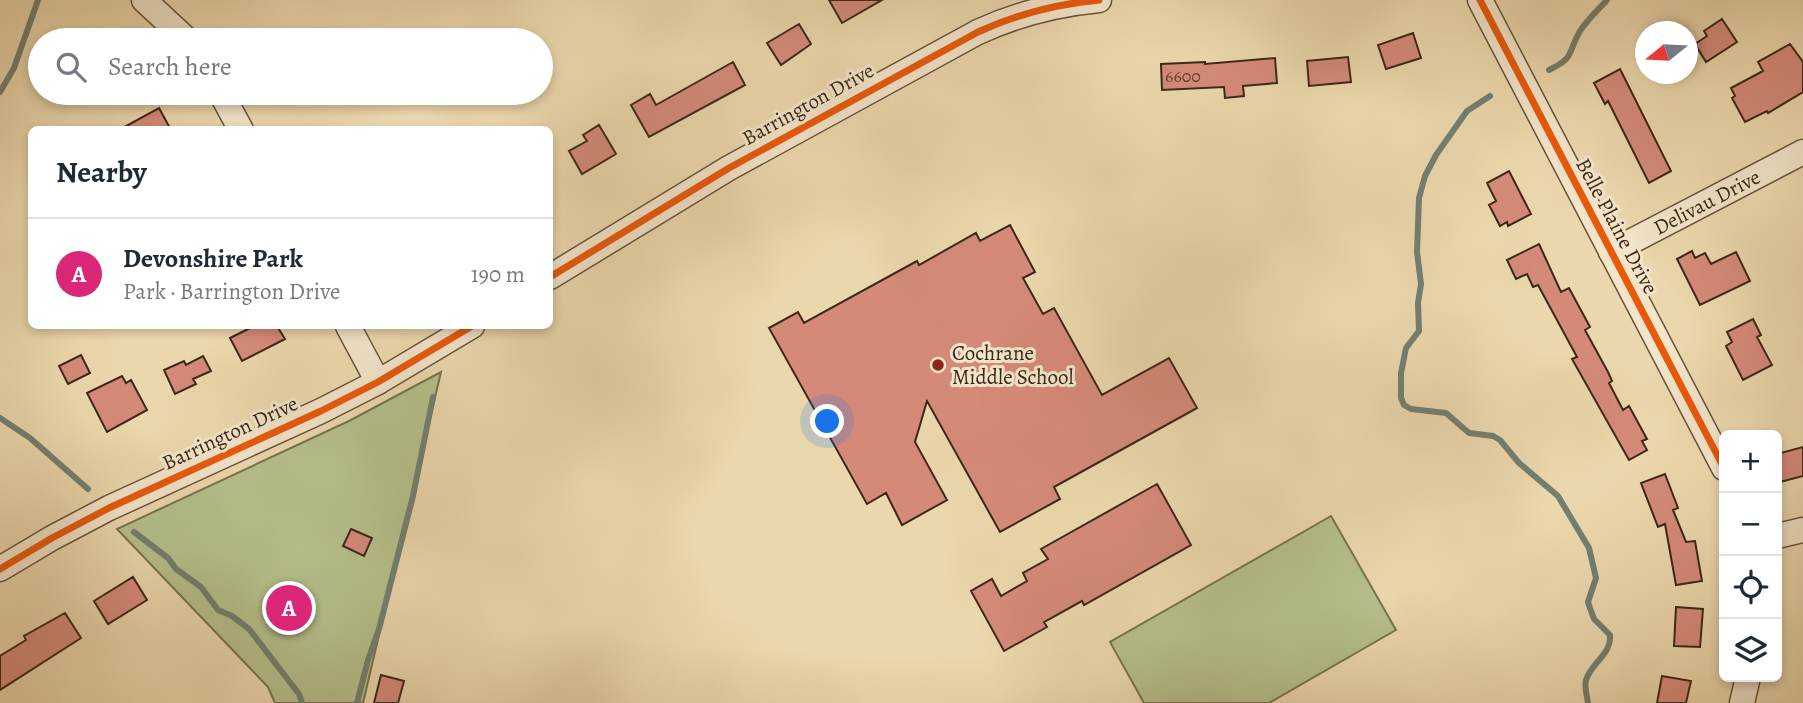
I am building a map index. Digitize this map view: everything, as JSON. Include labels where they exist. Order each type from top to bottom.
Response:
[{"type":"street","points":[[144,0],[174,28]]},
{"type":"street","name":"Barrington Drive","points":[[553,275],[720,173],[1017,8],[1099,0]]},
{"type":"street","name":"Belle Plaine Drive","points":[[1480,0],[1719,458]]},
{"type":"street","points":[[227,105],[239,126]]},
{"type":"street","name":"Delivau Drive","points":[[1611,252],[1803,152]]},
{"type":"street","points":[[350,329],[378,382]]},
{"type":"street","name":"Barrington Drive","points":[[0,569],[109,508],[378,382],[467,329]]},
{"type":"street","points":[[1782,535],[1803,530]]},
{"type":"street","points":[[1742,703],[1747,682]]},
{"type":"green space","points":[[441,372],[363,703],[275,703],[268,687],[117,529],[349,421]]},
{"type":"green space","points":[[1331,516],[1396,630],[1269,703],[1144,703],[1110,642]]},
{"type":"building","points":[[829,0],[882,0],[842,23]]},
{"type":"building","points":[[1722,19],[1737,42],[1706,62],[1698,49],[1698,42],[1707,36],[1704,31]]},
{"type":"building","points":[[799,24],[811,44],[781,65],[767,43]]},
{"type":"building","points":[[1413,33],[1421,58],[1386,69],[1378,45]]},
{"type":"building","points":[[1790,44],[1803,62],[1803,92],[1768,113],[1767,111],[1745,122],[1732,98],[1735,96],[1731,88],[1763,71],[1758,62]]},
{"type":"building","points":[[1348,57],[1351,82],[1309,86],[1307,61]]},
{"type":"building","points":[[1275,58],[1277,83],[1243,86],[1244,96],[1225,98],[1224,87],[1162,90],[1161,64],[1205,64]]},
{"type":"building","points":[[733,62],[745,85],[649,137],[631,105],[650,94],[656,105]]},
{"type":"building","points":[[1620,69],[1671,171],[1649,183],[1608,101],[1605,104],[1594,83]]},
{"type":"building","points":[[159,108],[169,126],[126,126]]},
{"type":"building","points":[[599,125],[616,154],[582,174],[569,151],[587,141],[583,135]]},
{"type":"building","points":[[1509,171],[1531,214],[1508,226],[1507,222],[1500,226],[1489,205],[1496,201],[1487,183]]},
{"type":"building","points":[[1010,225],[1035,272],[1023,278],[1043,314],[1054,308],[1102,395],[1169,358],[1197,408],[1054,487],[1060,499],[1000,532],[927,401],[915,442],[947,500],[902,525],[886,493],[867,504],[769,328],[798,312],[804,323],[917,261],[919,265],[976,233],[980,241]]},
{"type":"building","points":[[1539,244],[1561,292],[1569,288],[1590,327],[1585,330],[1608,372],[1612,381],[1609,383],[1623,410],[1629,406],[1647,439],[1642,441],[1647,450],[1629,460],[1572,359],[1577,357],[1538,285],[1533,287],[1527,274],[1516,279],[1507,260]]},
{"type":"building","points":[[1692,251],[1695,258],[1705,253],[1711,264],[1736,252],[1750,281],[1700,305],[1677,259]]},
{"type":"building","points":[[1753,319],[1761,335],[1757,337],[1772,365],[1743,380],[1726,346],[1732,342],[1727,332]]},
{"type":"building","points":[[248,329],[279,329],[285,339],[242,361],[230,338]]},
{"type":"building","points":[[81,355],[90,373],[68,384],[59,366]]},
{"type":"building","points":[[203,356],[211,371],[193,379],[196,384],[175,394],[164,370],[184,361],[186,365]]},
{"type":"building","points":[[122,376],[126,383],[131,380],[147,410],[107,432],[87,393]]},
{"type":"building","points":[[1803,447],[1803,476],[1782,481],[1782,453]]},
{"type":"building","points":[[1665,474],[1678,508],[1673,510],[1686,542],[1695,541],[1702,581],[1676,585],[1665,524],[1658,527],[1641,483]]},
{"type":"building","points":[[1157,484],[1191,545],[1084,605],[1082,601],[1044,622],[1047,627],[1004,651],[971,591],[992,579],[1001,596],[1027,581],[1023,573],[1048,559],[1041,549]]},
{"type":"building","points":[[351,529],[372,538],[364,556],[343,546]]},
{"type":"building","points":[[133,577],[147,600],[108,624],[94,601]]},
{"type":"building","points":[[1676,607],[1703,609],[1700,647],[1674,646]]},
{"type":"building","points":[[65,613],[81,638],[0,690],[0,656],[26,640],[24,636]]},
{"type":"building","points":[[381,675],[404,681],[398,703],[374,703]]},
{"type":"building","points":[[1662,676],[1691,681],[1686,703],[1657,703]]},
{"type":"waterway","points":[[28,28],[38,0]]},
{"type":"waterway","points":[[1549,70],[1567,58],[1583,27],[1607,0]]},
{"type":"waterway","points":[[0,92],[14,68],[28,28]]},
{"type":"waterway","points":[[1490,96],[1467,111],[1436,155],[1425,176],[1419,198],[1419,331],[1406,348],[1401,373],[1401,398],[1404,405],[1411,409],[1446,413],[1469,433],[1493,436],[1500,440],[1519,463],[1558,496],[1589,548],[1596,578],[1588,602],[1594,619],[1610,635],[1608,648],[1586,680],[1588,703]]},
{"type":"waterway","points":[[357,703],[413,496],[433,397]]},
{"type":"waterway","points":[[0,418],[30,438],[88,489]]},
{"type":"waterway","points":[[134,532],[201,587],[218,610],[232,616],[249,629],[299,694],[302,703]]},
{"type":"cycle path","points":[[553,275],[729,168],[978,32],[1037,11],[1099,0]]},
{"type":"cycle path","points":[[1480,0],[1719,458]]},
{"type":"cycle path","points":[[0,569],[109,508],[378,382],[467,329]]},
{"type":"place","name":"Cochrane Middle School","points":[[938,365]]},
{"type":"place","name":"Devonshire Park","points":[[289,608]]}]
